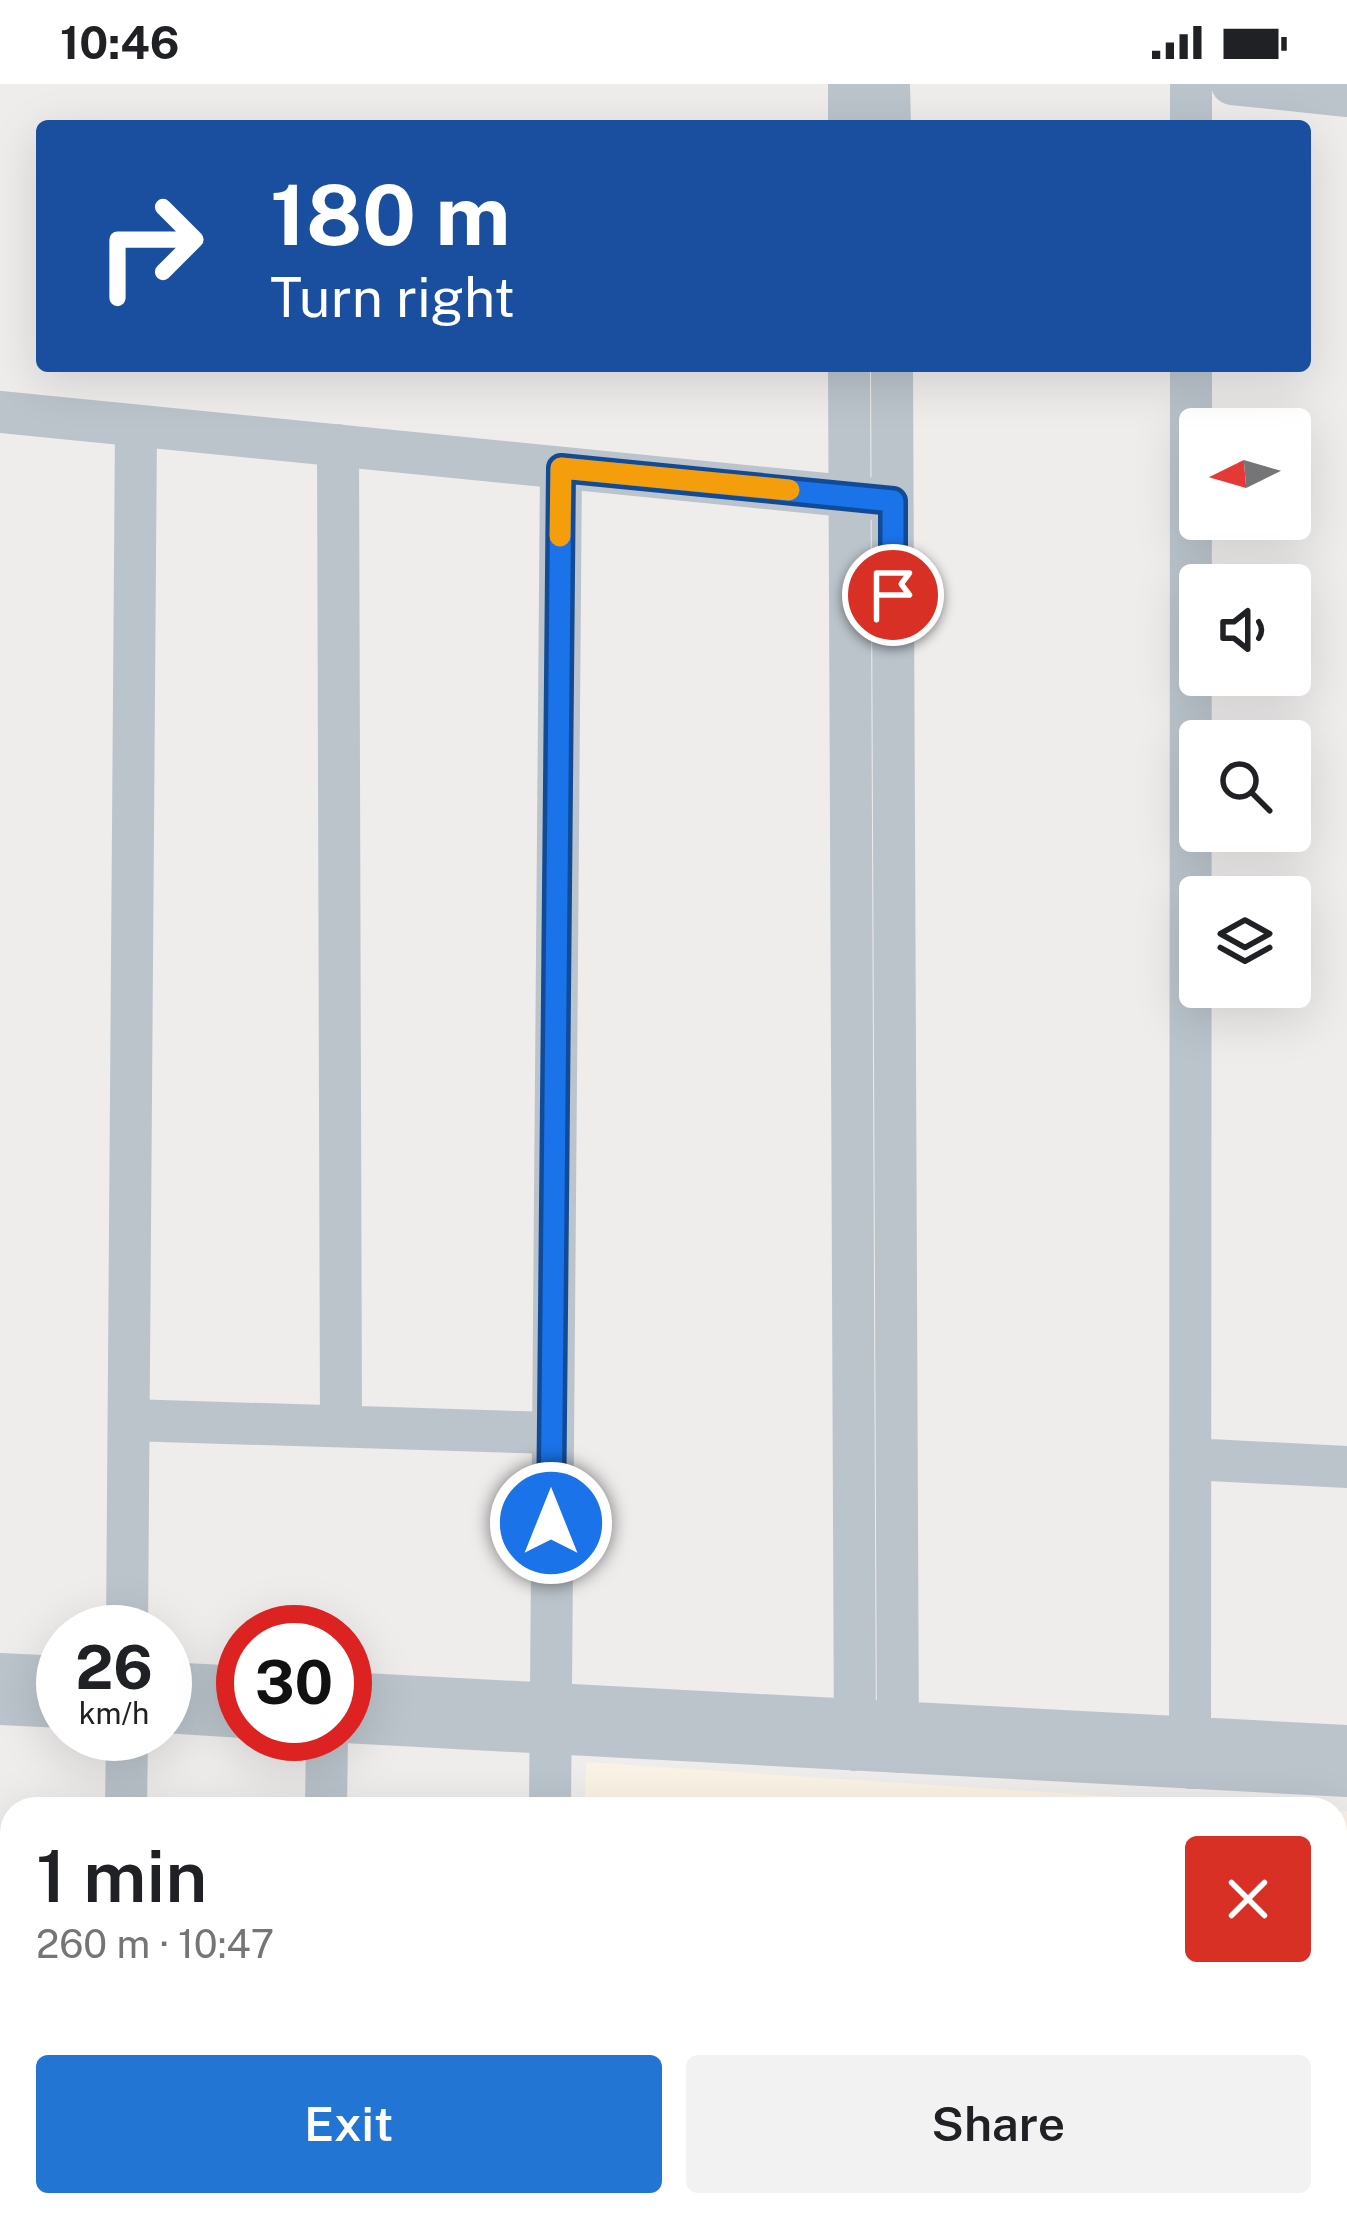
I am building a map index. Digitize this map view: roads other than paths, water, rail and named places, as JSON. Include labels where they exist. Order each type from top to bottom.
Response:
[{"type":"street","points":[[849,84],[849,120]]},
{"type":"street","points":[[890,84],[890,120]]},
{"type":"street","points":[[1191,84],[1191,120]]},
{"type":"street","points":[[1232,84],[1347,96]]},
{"type":"street","points":[[849,372],[854,1735]]},
{"type":"street","points":[[892,372],[898,1737]]},
{"type":"street","points":[[1190,1753],[1191,372]]},
{"type":"street","points":[[0,412],[893,501]]},
{"type":"street","points":[[127,1605],[136,426]]},
{"type":"street","points":[[338,446],[341,1426]]},
{"type":"street","points":[[550,1797],[561,468]]},
{"type":"street","points":[[129,1420],[552,1433]]},
{"type":"street","points":[[1191,1459],[1347,1467]]},
{"type":"street","points":[[0,1674],[36,1676]]},
{"type":"street","points":[[372,1696],[549,1718],[1190,1753],[1347,1776]]},
{"type":"street","points":[[0,1703],[36,1705]]},
{"type":"street","points":[[372,1721],[549,1718]]},
{"type":"street","points":[[1190,1753],[1347,1746]]},
{"type":"street","points":[[126,1797],[127,1761]]},
{"type":"street","points":[[326,1797],[327,1761]]}]
